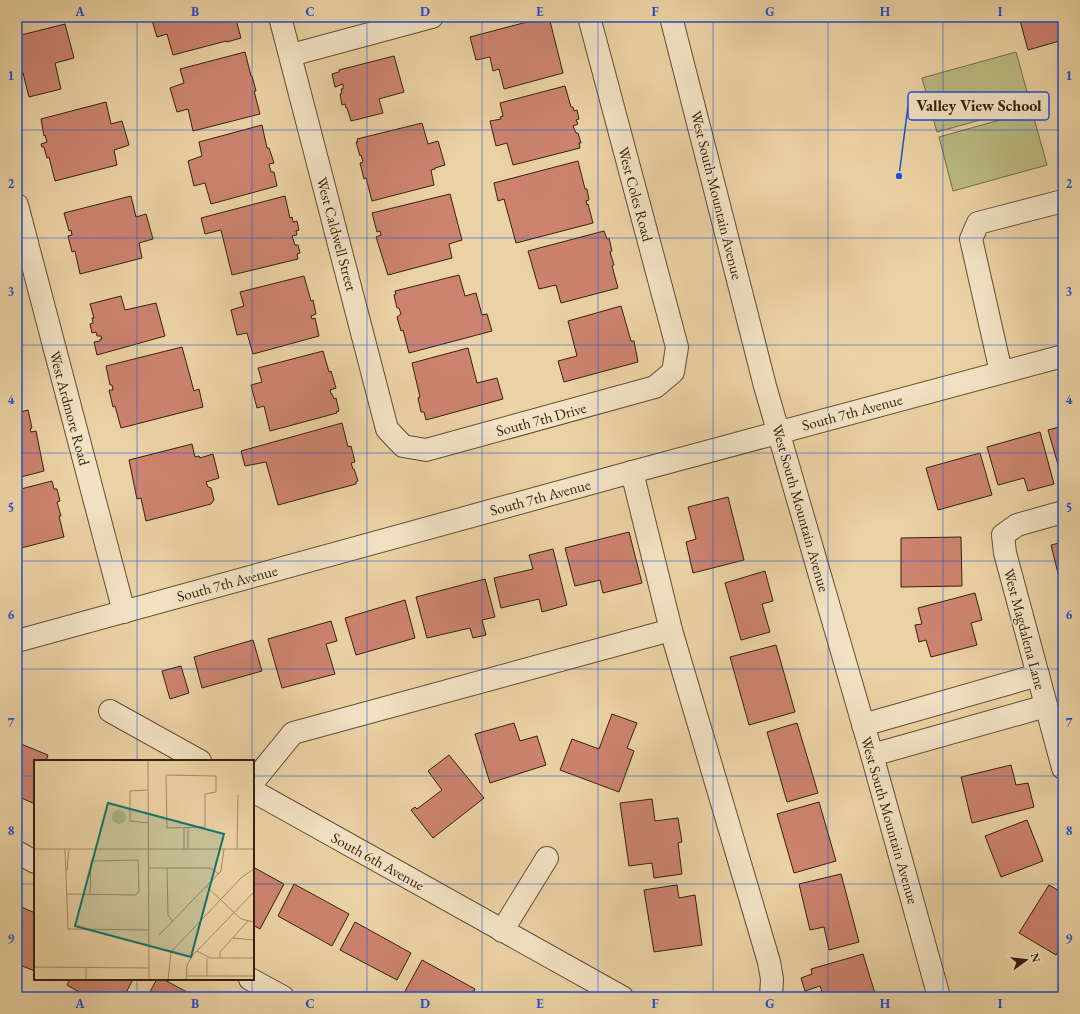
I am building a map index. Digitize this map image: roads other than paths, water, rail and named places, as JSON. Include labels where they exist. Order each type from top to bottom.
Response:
[{"type":"street","name":"West Caldwell Street","points":[[280,17],[387,428],[403,446]]},
{"type":"street","points":[[291,55],[432,17]]},
{"type":"street","name":"West Coles Road","points":[[589,17],[677,347],[673,372]]},
{"type":"street","name":"West South Mountain Avenue","points":[[671,17],[765,386],[872,755],[939,997]]},
{"type":"street","points":[[1002,372],[971,239],[978,223],[1063,201]]},
{"type":"street","name":"West Ardmore Road","points":[[17,205],[124,612]]},
{"type":"street","name":"South 7th Avenue","points":[[17,641],[632,472],[1063,356]]},
{"type":"street","name":"South 7th Drive","points":[[403,446],[426,450],[655,387],[673,372]]},
{"type":"street","points":[[632,472],[672,630],[769,962],[772,979],[771,997]]},
{"type":"street","name":"West Magdalena Lane","points":[[1063,512],[1017,525],[1003,536],[1005,553],[1063,768]]},
{"type":"street","points":[[254,781],[293,733],[672,630]]},
{"type":"street","points":[[863,724],[1038,675]]},
{"type":"street","points":[[968,694],[978,726]]},
{"type":"street","points":[[872,755],[1046,706]]},
{"type":"street","points":[[110,711],[198,760]]},
{"type":"street","name":"South 6th Avenue","points":[[254,792],[502,931],[612,995]]},
{"type":"street","points":[[17,852],[34,861]]},
{"type":"street","points":[[502,931],[547,858]]},
{"type":"street","points":[[252,980],[283,997]]},
{"type":"place","name":"Valley View School","points":[[899,176]]}]
